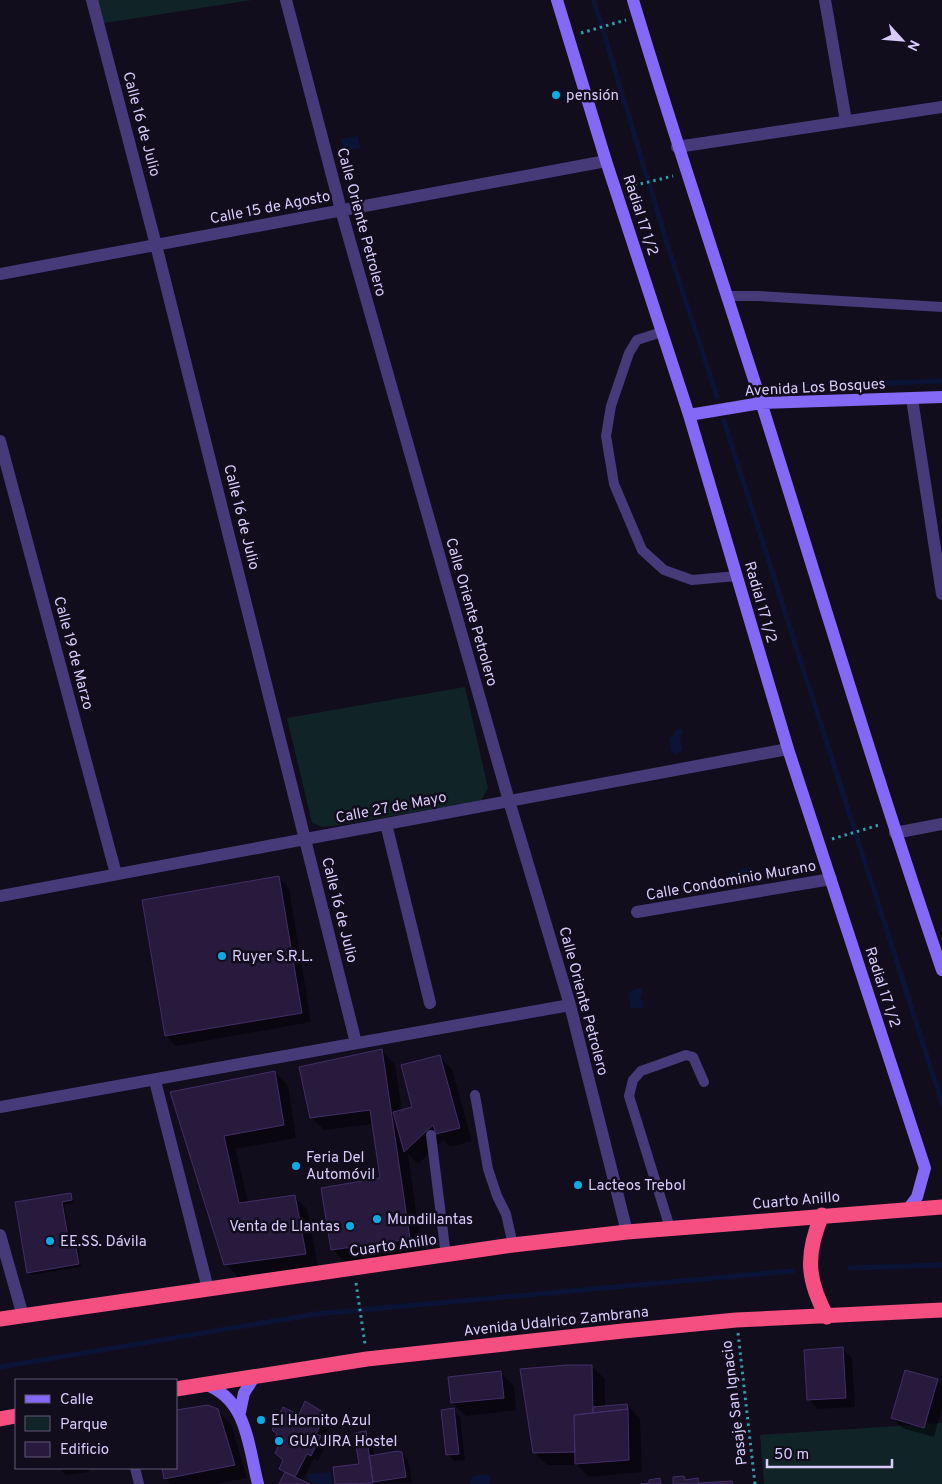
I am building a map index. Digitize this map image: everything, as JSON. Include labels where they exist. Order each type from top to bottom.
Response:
[{"type":"highway","name":"Cuarto Anillo","points":[[0,1319],[514,1245],[670,1228],[942,1207]]},
{"type":"highway","points":[[822,1215],[812,1240],[810,1255],[814,1289],[828,1317]]},
{"type":"highway","name":"Avenida Udalrico Zambrana","points":[[178,1389],[368,1359],[736,1320],[942,1310]]},
{"type":"highway","points":[[0,1419],[15,1416]]},
{"type":"main road","name":"Radial 17 1/2","points":[[557,0],[606,160],[689,415],[788,749],[925,1168],[920,1190],[908,1209]]},
{"type":"main road","points":[[633,0],[677,147],[761,403],[895,833],[942,970]]},
{"type":"main road","name":"Avenida Los Bosques","points":[[689,415],[761,403],[942,397]]},
{"type":"main road","points":[[240,1412],[244,1393],[255,1376]]},
{"type":"main road","points":[[204,1384],[225,1394],[240,1412],[258,1484]]},
{"type":"street","name":"Calle 16 de Julio","points":[[92,0],[156,245],[356,1043]]},
{"type":"street","name":"Calle Oriente Petrolero","points":[[286,0],[341,210],[509,801],[570,1006],[627,1232]]},
{"type":"street","points":[[825,0],[846,121]]},
{"type":"street","points":[[677,147],[942,107]]},
{"type":"street","name":"Calle 15 de Agosto","points":[[0,274],[606,160]]},
{"type":"street","points":[[912,399],[942,594]]},
{"type":"street","name":"Calle 19 de Marzo","points":[[0,441],[116,874]]},
{"type":"street","name":"Calle 27 de Mayo","points":[[0,896],[788,749]]},
{"type":"street","points":[[386,824],[430,1003]]},
{"type":"street","points":[[895,833],[942,824]]},
{"type":"street","name":"Calle Condominio Murano","points":[[636,912],[831,879]]},
{"type":"street","points":[[0,1107],[570,1006]]},
{"type":"street","points":[[155,1081],[208,1289]]},
{"type":"street","points":[[0,1235],[23,1316]]},
{"type":"lane","points":[[726,296],[758,296],[942,307]]},
{"type":"lane","points":[[662,332],[638,340],[629,353],[611,406],[606,436],[614,484],[642,550],[664,570],[692,580],[737,576]]},
{"type":"lane","points":[[670,1228],[629,1096],[633,1080],[641,1071],[686,1055],[693,1057],[704,1082]]},
{"type":"lane","points":[[475,1095],[488,1169],[497,1196],[506,1214],[514,1245]]},
{"type":"lane","points":[[431,1135],[446,1256]]},
{"type":"lane","points":[[135,1469],[139,1484]]},
{"type":"path","points":[[589,31],[614,23]]},
{"type":"path","points":[[642,184],[658,180]]},
{"type":"path","points":[[844,836],[867,829]]},
{"type":"path","points":[[356,1284],[365,1342]]},
{"type":"path","name":"Pasaje San Ignacio","points":[[736,1320],[755,1484]]},
{"type":"green space","points":[[91,0],[252,0],[98,24]]},
{"type":"green space","points":[[465,687],[488,788],[481,801],[332,826],[322,827],[312,823],[287,718]]},
{"type":"green space","points":[[942,1423],[942,1484],[764,1484],[760,1435]]},
{"type":"water","points":[[358,136],[360,148],[344,151],[341,139]]},
{"type":"water","points":[[682,729],[683,732],[680,736],[682,750],[675,754],[672,752],[669,738],[673,736],[676,730]]},
{"type":"water","points":[[750,867],[753,877],[733,884],[730,874]]},
{"type":"water","points":[[640,988],[643,991],[640,998],[644,1004],[643,1008],[631,1008],[629,992]]},
{"type":"water","points":[[331,1472],[332,1484],[314,1484],[309,1481],[307,1474]]},
{"type":"water","points":[[486,1474],[491,1478],[489,1484],[471,1484],[470,1481],[474,1476]]},
{"type":"building","name":"Ruyer S.R.L.","points":[[279,876],[302,1013],[165,1036],[142,900]]},
{"type":"building","points":[[382,1049],[410,1239],[331,1250],[321,1188],[380,1178],[370,1110],[310,1118],[299,1067]]},
{"type":"building","points":[[440,1055],[460,1128],[436,1134],[433,1125],[404,1152],[393,1112],[412,1107],[401,1065]]},
{"type":"building","points":[[275,1071],[284,1125],[224,1136],[239,1203],[295,1195],[306,1254],[224,1265],[170,1092]]},
{"type":"building","points":[[71,1193],[72,1200],[62,1202],[69,1243],[75,1242],[79,1264],[27,1273],[15,1202]]},
{"type":"building","points":[[843,1347],[846,1398],[807,1400],[804,1350]]},
{"type":"building","points":[[592,1365],[593,1413],[574,1415],[575,1452],[533,1453],[520,1369]]},
{"type":"building","points":[[905,1370],[938,1379],[924,1428],[891,1418]]},
{"type":"building","points":[[501,1371],[504,1398],[451,1403],[448,1377]]},
{"type":"building","points":[[305,1401],[326,1414],[316,1434],[321,1436],[311,1456],[307,1454],[295,1477],[279,1469],[283,1460],[275,1453],[280,1443],[274,1440],[277,1434],[272,1430],[283,1407],[299,1415]]},
{"type":"building","points":[[627,1404],[628,1409],[593,1413],[593,1407]]},
{"type":"building","points":[[208,1405],[218,1409],[235,1465],[164,1479],[162,1469],[178,1469],[178,1410]]},
{"type":"building","points":[[454,1408],[459,1454],[446,1455],[441,1410]]},
{"type":"building","points":[[628,1409],[629,1460],[575,1464],[574,1415]]},
{"type":"building","points":[[366,1431],[373,1483],[335,1484],[333,1467],[359,1464],[354,1433]]},
{"type":"building","points":[[402,1452],[406,1477],[373,1482],[369,1456]]},
{"type":"building","points":[[285,1472],[295,1477],[310,1484],[279,1484]]},
{"type":"building","points":[[684,1476],[685,1480],[698,1478],[699,1484],[673,1484],[673,1477]]},
{"type":"building","points":[[660,1478],[661,1484],[641,1484],[649,1483],[649,1480]]},
{"type":"building","points":[[732,1481],[733,1484],[699,1484],[699,1483]]},
{"type":"waterway","points":[[594,0],[666,240],[717,397]]},
{"type":"waterway","points":[[777,387],[942,381]]},
{"type":"waterway","points":[[724,421],[942,1103]]},
{"type":"waterway","points":[[850,1268],[942,1265]]},
{"type":"waterway","points":[[0,1367],[316,1314],[793,1271]]},
{"type":"place","name":"pensión","points":[[556,95]]},
{"type":"place","name":"Ruyer S.R.L.","points":[[222,956]]},
{"type":"place","name":"Feria Del Automóvil","points":[[296,1166]]},
{"type":"place","name":"Lacteos Trebol","points":[[578,1185]]},
{"type":"place","name":"Mundillantas","points":[[377,1219]]},
{"type":"place","name":"Venta de Llantas","points":[[350,1226]]},
{"type":"place","name":"EE.SS. Dávila","points":[[50,1241]]},
{"type":"place","name":"El Hornito Azul","points":[[261,1420]]},
{"type":"place","name":"GUAJIRA Hostel","points":[[279,1441]]}]
